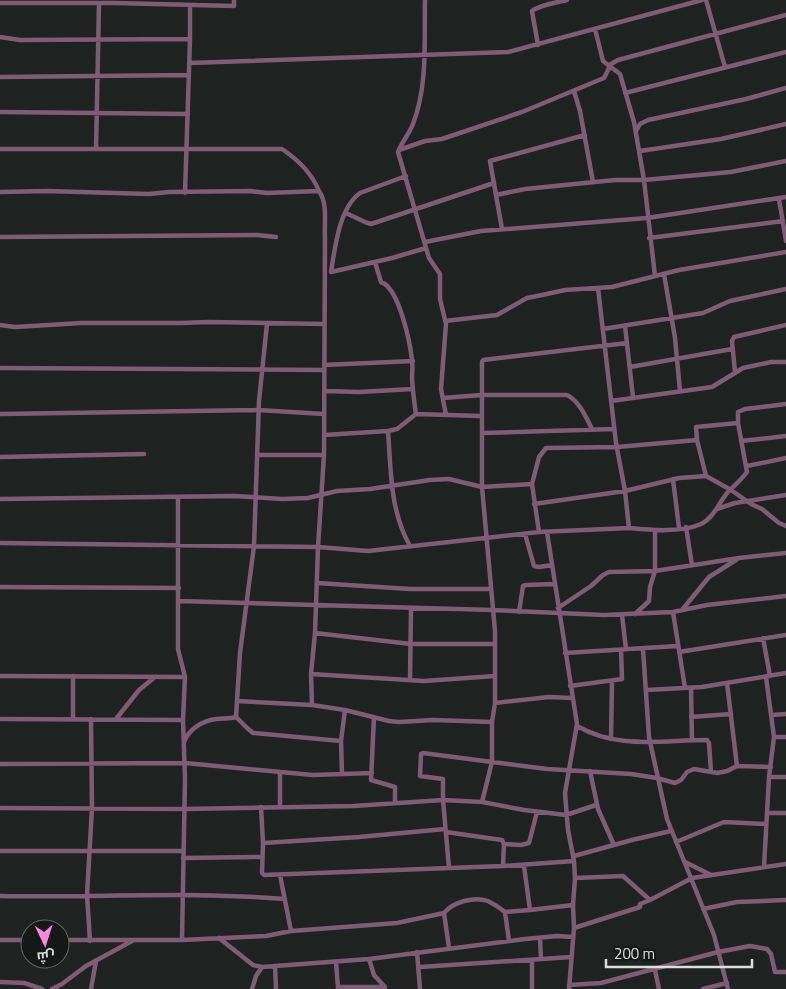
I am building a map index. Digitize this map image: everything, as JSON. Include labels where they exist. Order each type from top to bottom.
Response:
[{"type":"street","points":[[0,4],[147,2],[234,6],[234,0]]},
{"type":"street","points":[[425,0],[423,88],[413,125],[399,150],[399,157],[425,245],[431,262],[440,274],[440,299],[445,321],[446,338],[441,389],[446,415]]},
{"type":"street","points":[[538,45],[532,11],[545,5],[567,0]]},
{"type":"street","points":[[189,63],[508,52],[702,0]]},
{"type":"street","points":[[706,0],[714,35],[725,68]]},
{"type":"street","points":[[96,149],[99,3]]},
{"type":"street","points":[[185,193],[190,5]]},
{"type":"street","points":[[399,150],[425,141],[442,139],[574,92],[604,78],[609,67],[618,60],[786,15]]},
{"type":"street","points":[[595,29],[603,61],[620,74],[636,131],[644,180],[649,238],[655,276]]},
{"type":"street","points":[[0,37],[14,40],[190,39]]},
{"type":"street","points":[[625,93],[786,52]]},
{"type":"street","points":[[0,77],[189,75]]},
{"type":"street","points":[[636,131],[640,124],[648,120],[746,99],[786,88]]},
{"type":"street","points":[[574,92],[585,135],[593,182]]},
{"type":"street","points":[[0,112],[188,114]]},
{"type":"street","points":[[640,151],[721,138],[786,124]]},
{"type":"street","points":[[502,229],[490,164],[493,159],[585,135]]},
{"type":"street","points":[[0,149],[282,149],[294,157],[316,182],[324,204],[325,391],[322,495],[311,674],[312,705]]},
{"type":"street","points":[[496,195],[525,189],[593,182],[644,180],[731,172],[786,161]]},
{"type":"street","points":[[331,272],[340,225],[354,197],[406,176]]},
{"type":"street","points":[[346,213],[371,224],[494,183]]},
{"type":"street","points":[[0,192],[52,191],[149,194],[169,192],[319,191]]},
{"type":"street","points":[[324,273],[375,262],[454,235],[502,229],[647,218],[786,197]]},
{"type":"street","points":[[779,199],[786,241]]},
{"type":"street","points":[[649,238],[783,221]]},
{"type":"street","points":[[0,237],[257,235],[276,237]]},
{"type":"street","points":[[445,321],[497,316],[527,298],[565,290],[619,286],[664,274],[786,252]]},
{"type":"street","points":[[375,262],[381,282],[388,286],[396,300],[413,361],[413,389],[416,414]]},
{"type":"street","points":[[664,274],[680,391]]},
{"type":"street","points":[[598,288],[614,429],[625,491],[629,528]]},
{"type":"street","points":[[603,330],[710,311],[730,301],[786,289]]},
{"type":"street","points":[[0,325],[16,327],[81,323],[208,322],[324,324]]},
{"type":"street","points":[[236,717],[240,653],[254,546],[258,410],[267,324]]},
{"type":"street","points":[[735,372],[732,339],[736,336],[786,325]]},
{"type":"street","points":[[626,326],[633,397]]},
{"type":"street","points":[[482,802],[492,762],[495,644],[482,487],[481,364],[483,360],[628,343]]},
{"type":"street","points":[[630,367],[732,350]]},
{"type":"street","points":[[0,368],[261,369],[413,361]]},
{"type":"street","points":[[611,401],[716,386],[735,372],[753,365],[786,362]]},
{"type":"street","points":[[325,391],[359,392],[413,389]]},
{"type":"street","points":[[443,398],[481,395],[567,395],[574,399],[592,430]]},
{"type":"street","points":[[0,543],[318,547],[368,551],[539,532],[629,528],[655,530],[686,527],[701,524],[710,516],[747,472],[738,423],[738,412],[786,404]]},
{"type":"street","points":[[0,414],[258,410],[324,414]]},
{"type":"street","points":[[324,435],[388,432],[397,429],[416,414],[482,416]]},
{"type":"street","points":[[706,476],[696,428],[698,426],[738,423]]},
{"type":"street","points":[[482,433],[614,429]]},
{"type":"street","points":[[388,432],[394,508],[410,546]]},
{"type":"street","points":[[741,441],[786,436]]},
{"type":"street","points":[[539,532],[532,484],[539,457],[546,448],[617,447],[697,440]]},
{"type":"street","points":[[0,457],[144,454]]},
{"type":"street","points":[[257,455],[324,454]]},
{"type":"street","points":[[747,466],[786,458]]},
{"type":"street","points":[[534,504],[625,491],[673,479],[706,476],[762,509],[779,523],[786,526]]},
{"type":"street","points":[[0,499],[234,496],[283,499],[308,498],[337,491],[430,480],[449,479],[482,487],[532,484]]},
{"type":"street","points":[[673,479],[679,528]]},
{"type":"street","points":[[715,510],[748,501],[786,495]]},
{"type":"street","points":[[178,497],[178,649],[185,677],[183,720],[185,763],[182,940]]},
{"type":"street","points":[[686,527],[692,565]]},
{"type":"street","points":[[634,614],[649,602],[650,588],[655,571],[655,530]]},
{"type":"street","points":[[547,532],[577,726],[565,793],[566,815],[574,859],[575,878],[574,928],[569,987],[602,983],[718,952],[750,946],[767,949],[771,954],[775,972],[786,972]]},
{"type":"street","points":[[525,534],[534,566],[552,565]]},
{"type":"street","points":[[559,611],[606,573],[655,571],[786,553]]},
{"type":"street","points":[[682,610],[709,577],[739,558]]},
{"type":"street","points":[[317,583],[410,589],[491,589]]},
{"type":"street","points":[[519,612],[523,586],[554,584]]},
{"type":"street","points":[[0,587],[179,588]]},
{"type":"street","points":[[179,601],[634,614],[672,612],[707,605],[786,596]]},
{"type":"street","points":[[410,680],[412,608]]},
{"type":"street","points":[[672,612],[684,688]]},
{"type":"street","points":[[570,686],[623,679],[622,614]]},
{"type":"street","points":[[315,633],[411,644],[495,644]]},
{"type":"street","points":[[679,652],[726,643],[786,635]]},
{"type":"street","points":[[763,638],[774,737],[770,767],[764,867]]},
{"type":"street","points":[[565,653],[677,646]]},
{"type":"street","points":[[643,649],[650,743],[657,778],[671,831],[714,935],[728,989]]},
{"type":"street","points":[[646,690],[691,688],[786,673]]},
{"type":"street","points":[[311,674],[436,681],[495,676]]},
{"type":"street","points":[[0,676],[185,677]]},
{"type":"street","points":[[73,719],[74,676]]},
{"type":"street","points":[[116,720],[139,690],[155,677]]},
{"type":"street","points":[[611,739],[612,681]]},
{"type":"street","points":[[727,683],[738,766]]},
{"type":"street","points":[[691,688],[692,740]]},
{"type":"street","points":[[495,703],[549,697],[572,698]]},
{"type":"street","points":[[237,701],[312,705],[399,722],[439,720],[492,722]]},
{"type":"street","points":[[342,773],[341,741],[344,710]]},
{"type":"street","points":[[691,717],[731,714]]},
{"type":"street","points":[[772,715],[786,714]]},
{"type":"street","points":[[236,717],[253,733],[341,741]]},
{"type":"street","points":[[184,742],[187,735],[204,721],[236,717]]},
{"type":"street","points":[[374,717],[372,781],[396,788],[395,803]]},
{"type":"street","points":[[0,719],[183,720]]},
{"type":"street","points":[[90,941],[87,895],[92,808],[91,719]]},
{"type":"street","points":[[577,726],[594,735],[611,739],[650,743],[692,740],[708,741],[711,772]]},
{"type":"street","points":[[774,737],[786,737]]},
{"type":"street","points":[[449,868],[443,779],[420,776],[422,753],[492,762],[657,778],[675,783],[681,780],[690,770],[700,769],[711,772],[723,772],[738,766],[770,767]]},
{"type":"street","points":[[0,764],[185,763],[319,775],[372,773]]},
{"type":"street","points":[[590,771],[596,805],[614,845]]},
{"type":"street","points":[[280,772],[280,807]]},
{"type":"street","points":[[770,777],[786,777]]},
{"type":"street","points":[[0,808],[184,809],[354,806],[443,800],[482,802],[566,815],[596,805]]},
{"type":"street","points":[[261,807],[262,874],[280,875],[524,866],[574,859],[614,845],[671,831]]},
{"type":"street","points":[[504,844],[521,845],[529,843],[537,812]]},
{"type":"street","points":[[767,813],[786,813]]},
{"type":"street","points":[[676,842],[724,822],[766,824]]},
{"type":"street","points":[[263,843],[446,831],[502,840],[504,844],[503,866]]},
{"type":"street","points":[[0,850],[183,851]]},
{"type":"street","points":[[183,858],[262,857]]},
{"type":"street","points":[[683,861],[712,875]]},
{"type":"street","points":[[574,928],[640,907],[640,904],[692,878],[786,864]]},
{"type":"street","points":[[524,866],[530,910]]},
{"type":"street","points":[[280,875],[291,931]]},
{"type":"street","points":[[575,878],[623,876],[650,900]]},
{"type":"street","points":[[0,896],[183,894],[285,899]]},
{"type":"street","points":[[70,940],[182,940],[266,936],[291,931],[397,923],[444,913],[448,908],[460,902],[474,900],[487,901],[505,912],[573,905]]},
{"type":"street","points":[[703,909],[736,902],[786,900]]},
{"type":"street","points":[[505,912],[509,940]]},
{"type":"street","points":[[444,913],[449,948]]},
{"type":"street","points":[[219,938],[253,965],[262,967],[370,959],[509,940],[573,937]]},
{"type":"street","points":[[540,938],[541,959]]},
{"type":"street","points":[[0,940],[20,940]]},
{"type":"street","points":[[52,989],[133,940]]},
{"type":"street","points":[[417,952],[420,967],[420,989]]},
{"type":"street","points":[[420,967],[571,957]]},
{"type":"street","points":[[370,959],[374,975],[385,988]]},
{"type":"street","points":[[532,960],[532,989]]},
{"type":"street","points":[[91,989],[96,961]]},
{"type":"street","points":[[336,962],[338,988],[385,988]]},
{"type":"street","points":[[275,966],[276,989]]},
{"type":"street","points":[[252,989],[256,976],[262,967]]},
{"type":"street","points":[[655,970],[659,989]]},
{"type":"street","points":[[0,982],[24,983],[42,989]]},
{"type":"street","points":[[703,989],[727,983]]}]
